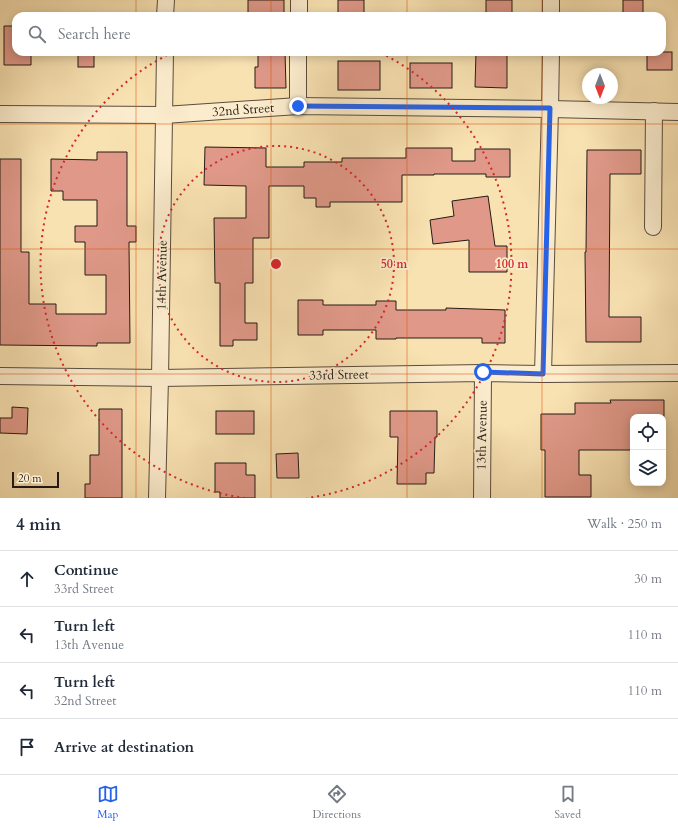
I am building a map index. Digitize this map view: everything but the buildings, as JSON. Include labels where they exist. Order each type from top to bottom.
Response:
[{"type":"street","points":[[165,12],[166,0]]},
{"type":"street","points":[[299,0],[299,12]]},
{"type":"street","points":[[551,0],[551,12]]},
{"type":"street","name":"14th Avenue","points":[[157,498],[165,56]]},
{"type":"street","points":[[298,56],[298,106]]},
{"type":"street","points":[[543,374],[551,56]]},
{"type":"street","name":"32nd Street","points":[[0,114],[164,115],[298,106],[550,108],[678,112]]},
{"type":"street","points":[[653,227],[654,111]]},
{"type":"street","name":"33rd Street","points":[[0,376],[160,378],[483,372],[543,374],[678,373]]},
{"type":"street","name":"13th Avenue","points":[[482,498],[483,372]]},
{"type":"route","points":[[298,106],[550,108],[543,374],[483,372]]}]
